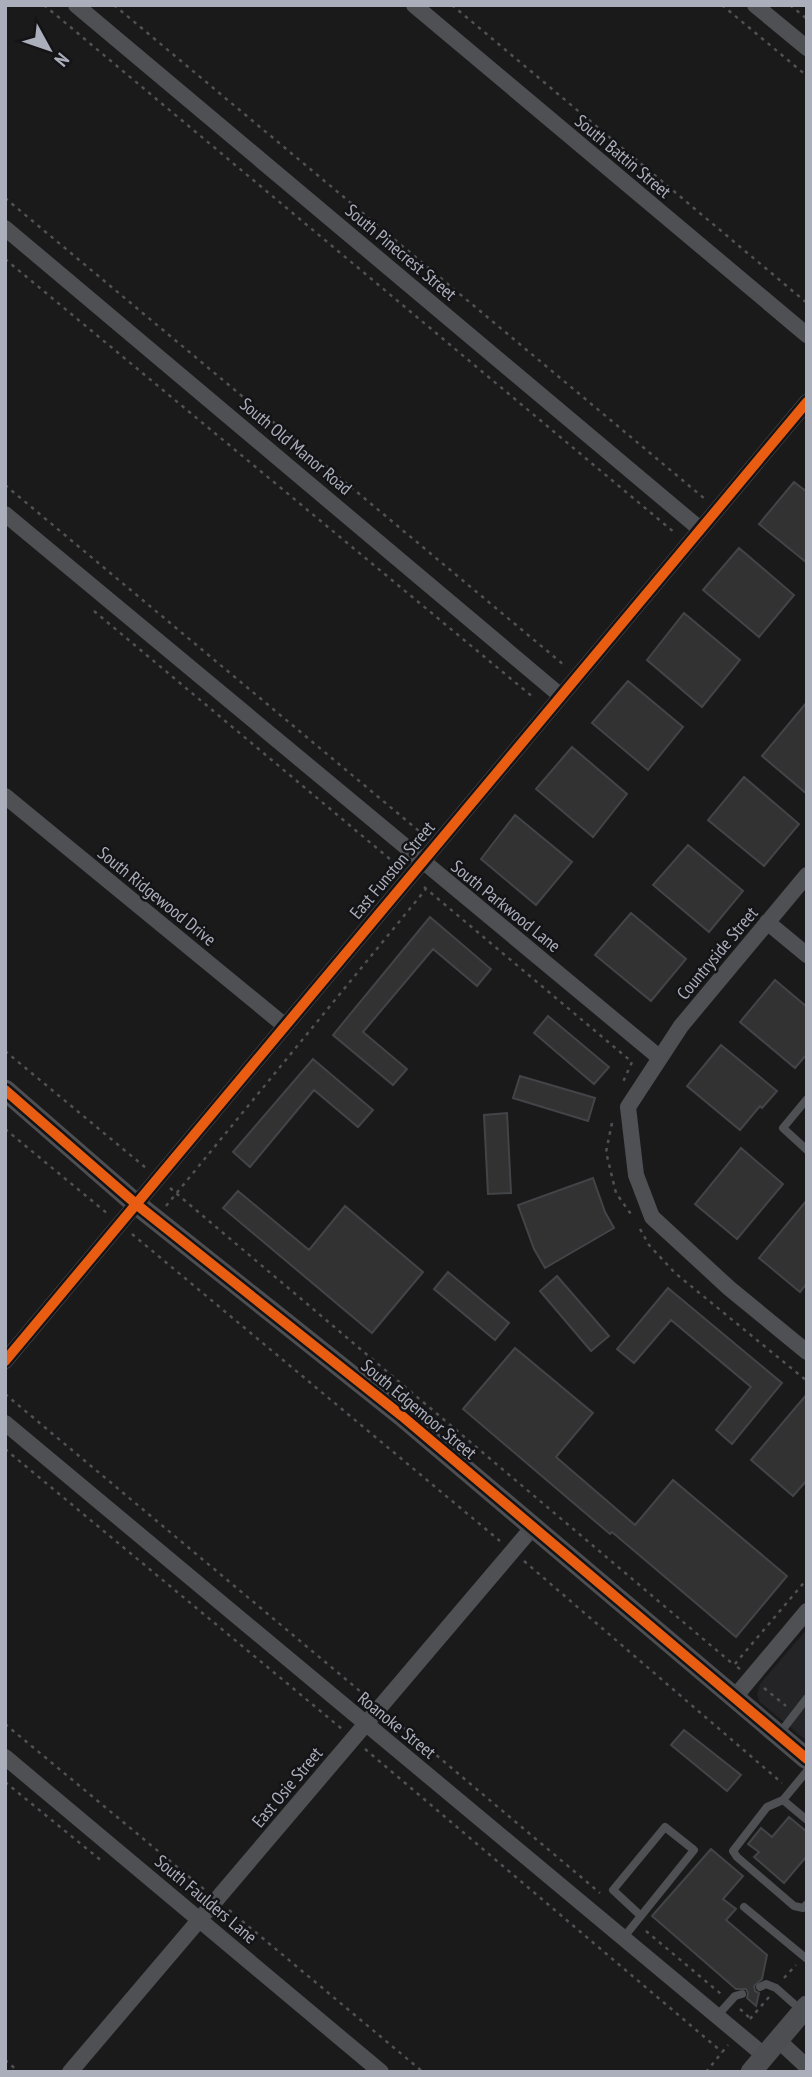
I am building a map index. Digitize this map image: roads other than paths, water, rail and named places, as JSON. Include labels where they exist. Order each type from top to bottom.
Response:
[{"type":"street","name":"South Pinecrest Street","points":[[76,5],[700,529]]},
{"type":"street","name":"South Battin Street","points":[[414,5],[807,335]]},
{"type":"street","points":[[755,5],[807,48]]},
{"type":"street","name":"South Old Manor Road","points":[[5,228],[561,696]]},
{"type":"street","name":"East Funston Street","points":[[5,1361],[807,402]]},
{"type":"street","name":"South Parkwood Lane","points":[[5,514],[660,1058]]},
{"type":"street","name":"South Ridgewood Drive","points":[[5,796],[284,1025]]},
{"type":"street","name":"Countryside Street","points":[[660,1058],[681,1026],[807,874]]},
{"type":"street","points":[[767,922],[807,954]]},
{"type":"street","points":[[660,1058],[628,1107],[636,1175],[652,1217],[729,1288],[807,1352]]},
{"type":"street","name":"South Edgemoor Street","points":[[5,1090],[155,1220],[402,1416],[807,1759]]},
{"type":"street","name":"Roanoke Street","points":[[5,1423],[765,2056],[807,2067]]},
{"type":"street","name":"East Osie Street","points":[[70,2072],[533,1527]]},
{"type":"street","points":[[734,1698],[807,1611]]},
{"type":"street","name":"South Faulders Lane","points":[[5,1757],[381,2072]]},
{"type":"street","points":[[765,2056],[804,2008]]},
{"type":"lane","points":[[807,1099],[783,1128],[807,1150]]},
{"type":"lane","points":[[778,1735],[807,1699]]},
{"type":"lane","points":[[807,1771],[783,1800],[767,1807],[733,1850],[737,1857],[794,1906],[803,1908],[807,1904]]},
{"type":"lane","points":[[783,1800],[807,1820]]},
{"type":"lane","points":[[624,1937],[641,1916],[694,1850],[665,1827],[613,1890],[641,1916]]},
{"type":"lane","points":[[744,1907],[805,1958]]},
{"type":"lane","points":[[760,1987],[766,1984],[804,2008]]},
{"type":"lane","points":[[717,2016],[735,1996],[742,1994]]}]
